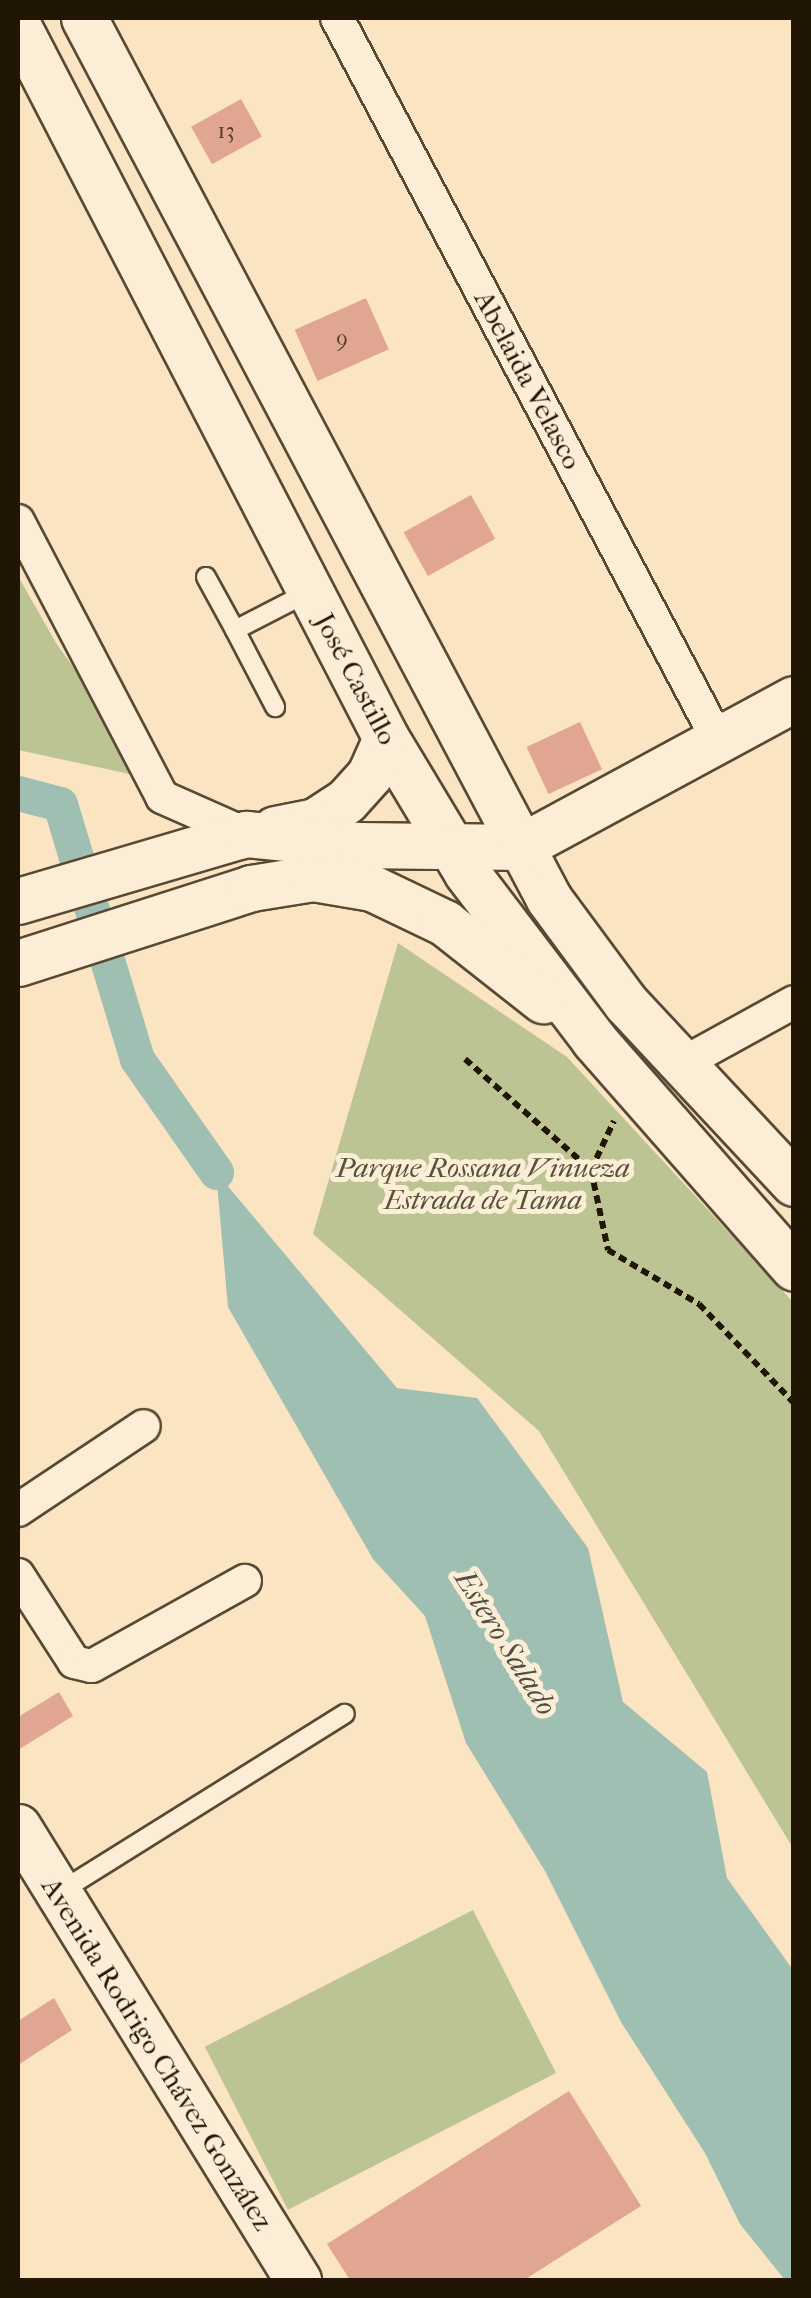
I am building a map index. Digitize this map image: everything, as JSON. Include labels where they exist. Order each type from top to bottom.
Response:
[{"type":"street","points":[[84,18],[549,899],[626,1003],[794,1183]]},
{"type":"street","name":"Abelaida Velasco","points":[[338,18],[719,742]]},
{"type":"street","name":"José Castillo","points":[[18,26],[386,738],[451,846],[594,1040],[794,1268]]},
{"type":"street","points":[[18,521],[162,797],[234,838],[520,846],[794,699]]},
{"type":"street","points":[[18,901],[234,838],[315,820],[346,801],[370,774],[386,738]]},
{"type":"street","points":[[18,962],[251,888],[313,878],[372,888],[445,923],[594,1040]]},
{"type":"street","points":[[684,1062],[794,1002]]},
{"type":"street","points":[[18,1510],[144,1426]]},
{"type":"street","points":[[18,1575],[26,1609],[74,1662],[92,1666],[245,1581]]},
{"type":"street","name":"Avenida Rodrigo Chávez González","points":[[20,1838],[298,2280]]},
{"type":"lane","points":[[206,577],[276,707]]},
{"type":"lane","points":[[235,630],[310,592]]},
{"type":"lane","points":[[58,1894],[344,1714]]},
{"type":"path","points":[[465,1059],[592,1170]]},
{"type":"path","points":[[631,1083],[592,1170],[608,1250],[699,1304],[794,1403]]},
{"type":"green space","points":[[18,576],[56,643],[153,779],[18,750]]},
{"type":"green space","name":"Parque Rossana Vinueza Estrada de Tama","points":[[398,943],[567,1057],[793,1302],[793,1848],[539,1431],[313,1234]]},
{"type":"green space","points":[[473,1910],[556,2073],[288,2210],[205,2047]]},
{"type":"water","name":"Estero Salado","points":[[216,1172],[397,1388],[477,1398],[588,1548],[623,1702],[707,1772],[727,1878],[793,1970],[793,2280],[785,2280],[740,2224],[705,2153],[621,2022],[545,1871],[466,1743],[425,1616],[373,1559],[228,1307]]},
{"type":"building","points":[[241,99],[262,137],[212,164],[191,127]]},
{"type":"building","points":[[366,298],[389,349],[318,381],[295,330]]},
{"type":"building","points":[[471,495],[495,539],[428,576],[404,532]]},
{"type":"building","points":[[580,722],[602,769],[549,794],[527,747]]},
{"type":"building","points":[[59,1692],[73,1716],[18,1750],[18,1717]]},
{"type":"building","points":[[54,1998],[72,2030],[18,2065],[18,2021]]},
{"type":"building","points":[[569,2091],[641,2206],[524,2280],[350,2280],[327,2244]]},
{"type":"waterway","points":[[18,793],[60,804],[137,1059],[216,1172]]}]
